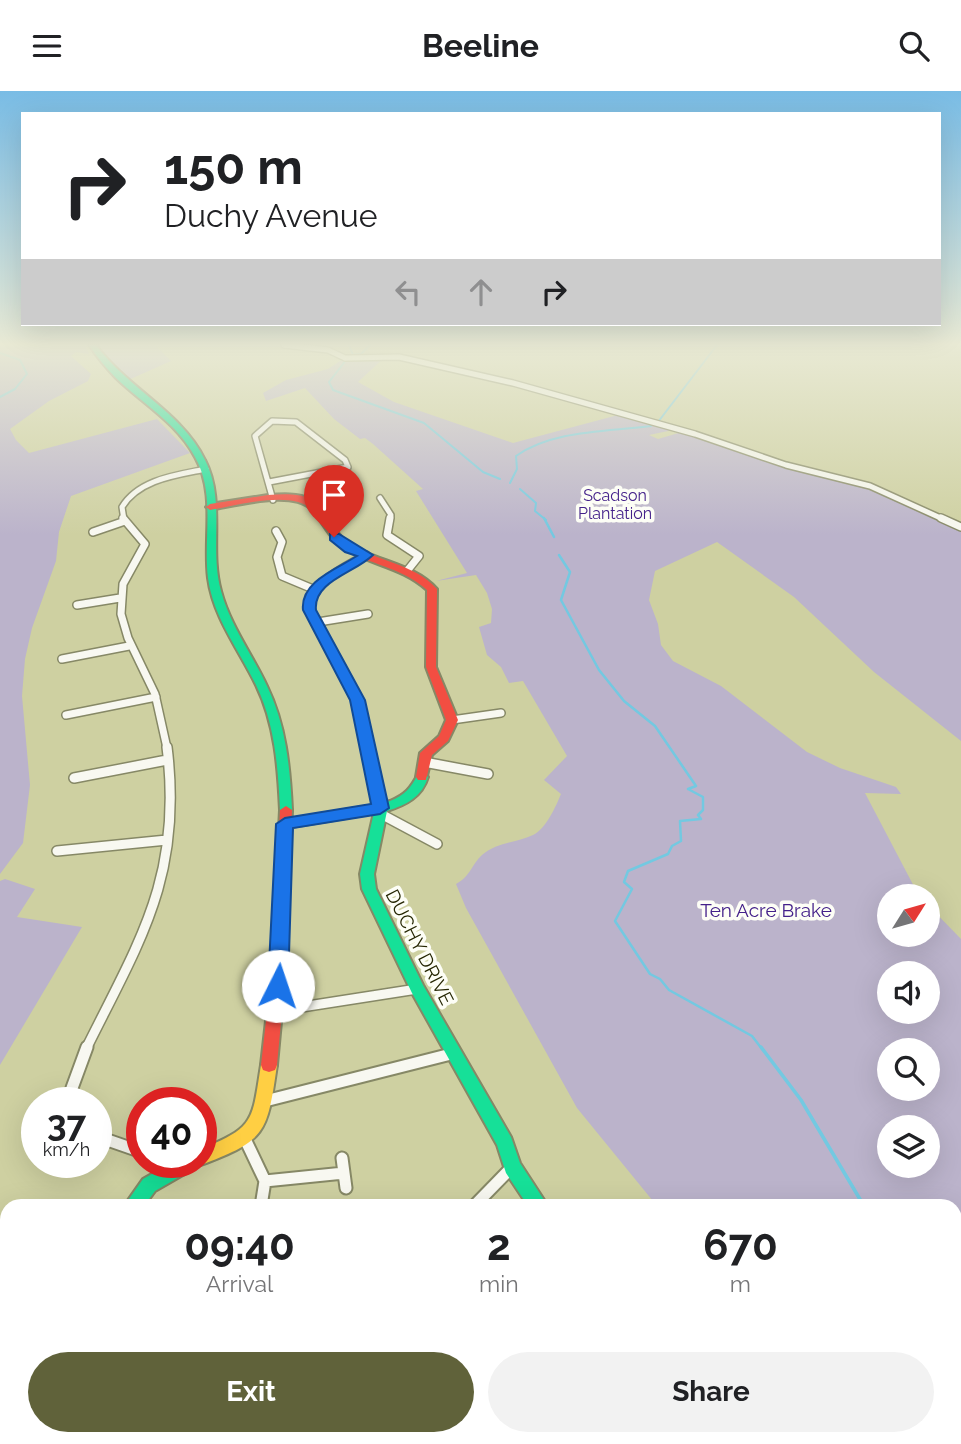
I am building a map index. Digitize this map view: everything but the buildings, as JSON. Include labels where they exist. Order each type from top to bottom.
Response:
[{"type":"street","points":[[150,408],[188,441],[206,469],[213,580],[218,601],[264,687],[276,726],[285,824],[285,877],[276,1011],[262,1102],[257,1126],[245,1139],[217,1150]]},
{"type":"street","points":[[602,408],[786,465],[885,492],[961,527]]},
{"type":"street","points":[[269,482],[348,467],[345,460],[296,422],[277,419],[267,423],[255,436],[273,500]]},
{"type":"street","points":[[71,1087],[142,937],[159,890],[167,840],[167,741],[156,697],[129,646],[120,598],[124,577],[139,558],[145,544],[125,521],[125,502],[135,492],[155,482],[206,469]]},
{"type":"street","points":[[380,498],[391,515],[387,535],[419,556],[407,571]]},
{"type":"street","points":[[210,507],[273,500],[312,502],[322,512],[326,529],[349,549],[421,577],[432,589],[428,628],[431,667],[452,720],[444,738],[426,753],[421,785],[401,802],[380,810],[285,824]]},
{"type":"street","points":[[93,532],[125,521]]},
{"type":"street","points":[[276,531],[282,542],[276,557],[282,576],[313,589]]},
{"type":"street","points":[[366,555],[313,589],[309,601],[310,610],[358,700],[380,810],[437,843]]},
{"type":"street","points":[[77,605],[120,598]]},
{"type":"street","points":[[318,622],[368,614]]},
{"type":"street","points":[[62,659],[129,646]]},
{"type":"street","points":[[66,715],[156,697]]},
{"type":"street","points":[[452,720],[501,713]]},
{"type":"street","points":[[74,778],[167,760]]},
{"type":"street","points":[[424,762],[488,774]]},
{"type":"street","name":"DUCHY DRIVE","points":[[380,810],[367,874],[369,889],[417,989],[505,1143],[512,1167],[534,1199]]},
{"type":"street","points":[[57,851],[167,840]]},
{"type":"street","points":[[276,1011],[417,989]]},
{"type":"street","points":[[262,1102],[455,1053]]},
{"type":"street","points":[[245,1139],[265,1181],[262,1199]]},
{"type":"street","points":[[342,1158],[346,1188]]},
{"type":"street","points":[[481,1199],[512,1167]]},
{"type":"street","points":[[265,1181],[344,1173]]},
{"type":"street","points":[[138,1199],[160,1178]]},
{"type":"green space","points":[[0,408],[39,408],[10,429],[16,440],[29,453],[157,419],[190,453],[71,496],[59,532],[56,561],[32,628],[25,659],[22,696],[30,785],[23,843],[0,874]]},
{"type":"green space","points":[[324,408],[412,408],[513,443],[618,415],[673,430],[649,435],[658,439],[682,432],[868,487],[961,528],[961,741],[874,672],[794,597],[717,542],[655,571],[649,600],[658,624],[661,645],[673,661],[721,686],[807,752],[840,768],[896,787],[901,794],[865,793],[913,884],[877,884],[877,947],[940,947],[940,917],[961,939],[961,1199],[651,1199],[577,1108],[466,908],[456,884],[465,878],[488,851],[533,835],[542,828],[561,794],[544,780],[567,756],[523,681],[509,683],[501,667],[487,655],[479,627],[491,623],[492,609],[487,593],[476,575],[436,581],[467,573],[416,491],[423,489],[373,444],[365,438],[360,439]]},
{"type":"green space","points":[[5,879],[35,889],[17,917],[82,927],[0,1065],[0,881]]},
{"type":"waterway","points":[[383,408],[424,423],[483,472],[500,479]]},
{"type":"waterway","points":[[658,422],[669,408]]},
{"type":"waterway","points":[[510,483],[517,469],[516,456],[531,447],[580,433],[651,426]]},
{"type":"waterway","points":[[520,489],[536,503],[535,511],[544,519]]},
{"type":"waterway","points":[[544,519],[554,537]]},
{"type":"waterway","points":[[559,555],[570,572],[561,600],[599,670],[624,701],[655,726],[696,786],[688,789],[703,797],[703,810],[698,815],[701,819],[680,821],[681,841],[672,846],[668,854],[628,871],[624,882],[632,889],[615,921],[650,974],[660,979],[669,990],[752,1036],[762,1049]]},
{"type":"waterway","points":[[761,1047],[801,1100],[860,1199]]},
{"type":"traffic: fast","points":[[156,408],[191,442],[207,473],[212,503],[212,565],[216,594],[227,621],[262,686],[273,716],[283,762],[286,810]]},
{"type":"traffic: fast","points":[[422,777],[412,794],[381,808],[367,874],[369,889],[417,989],[505,1143],[512,1167],[534,1199]]},
{"type":"traffic: fast","points":[[138,1199],[149,1185],[161,1178]]},
{"type":"traffic: slow","points":[[217,1151],[248,1134],[255,1126],[263,1103],[269,1065]]},
{"type":"traffic: jam","points":[[210,507],[268,498],[302,499],[315,506],[341,542],[364,555],[411,573],[432,589],[431,667],[452,720],[444,738],[426,753],[422,777]]},
{"type":"traffic: jam","points":[[269,1065],[279,968],[286,810]]},
{"type":"route","points":[[278,986],[285,877],[285,824],[306,823],[380,808],[370,770],[368,739],[358,700],[351,682],[310,610],[309,601],[313,589],[366,555],[349,549],[334,537]]},
{"type":"park label","name":"Scadson Plantation","points":[[615,504]]},
{"type":"park label","name":"Ten Acre Brake","points":[[766,910]]}]
